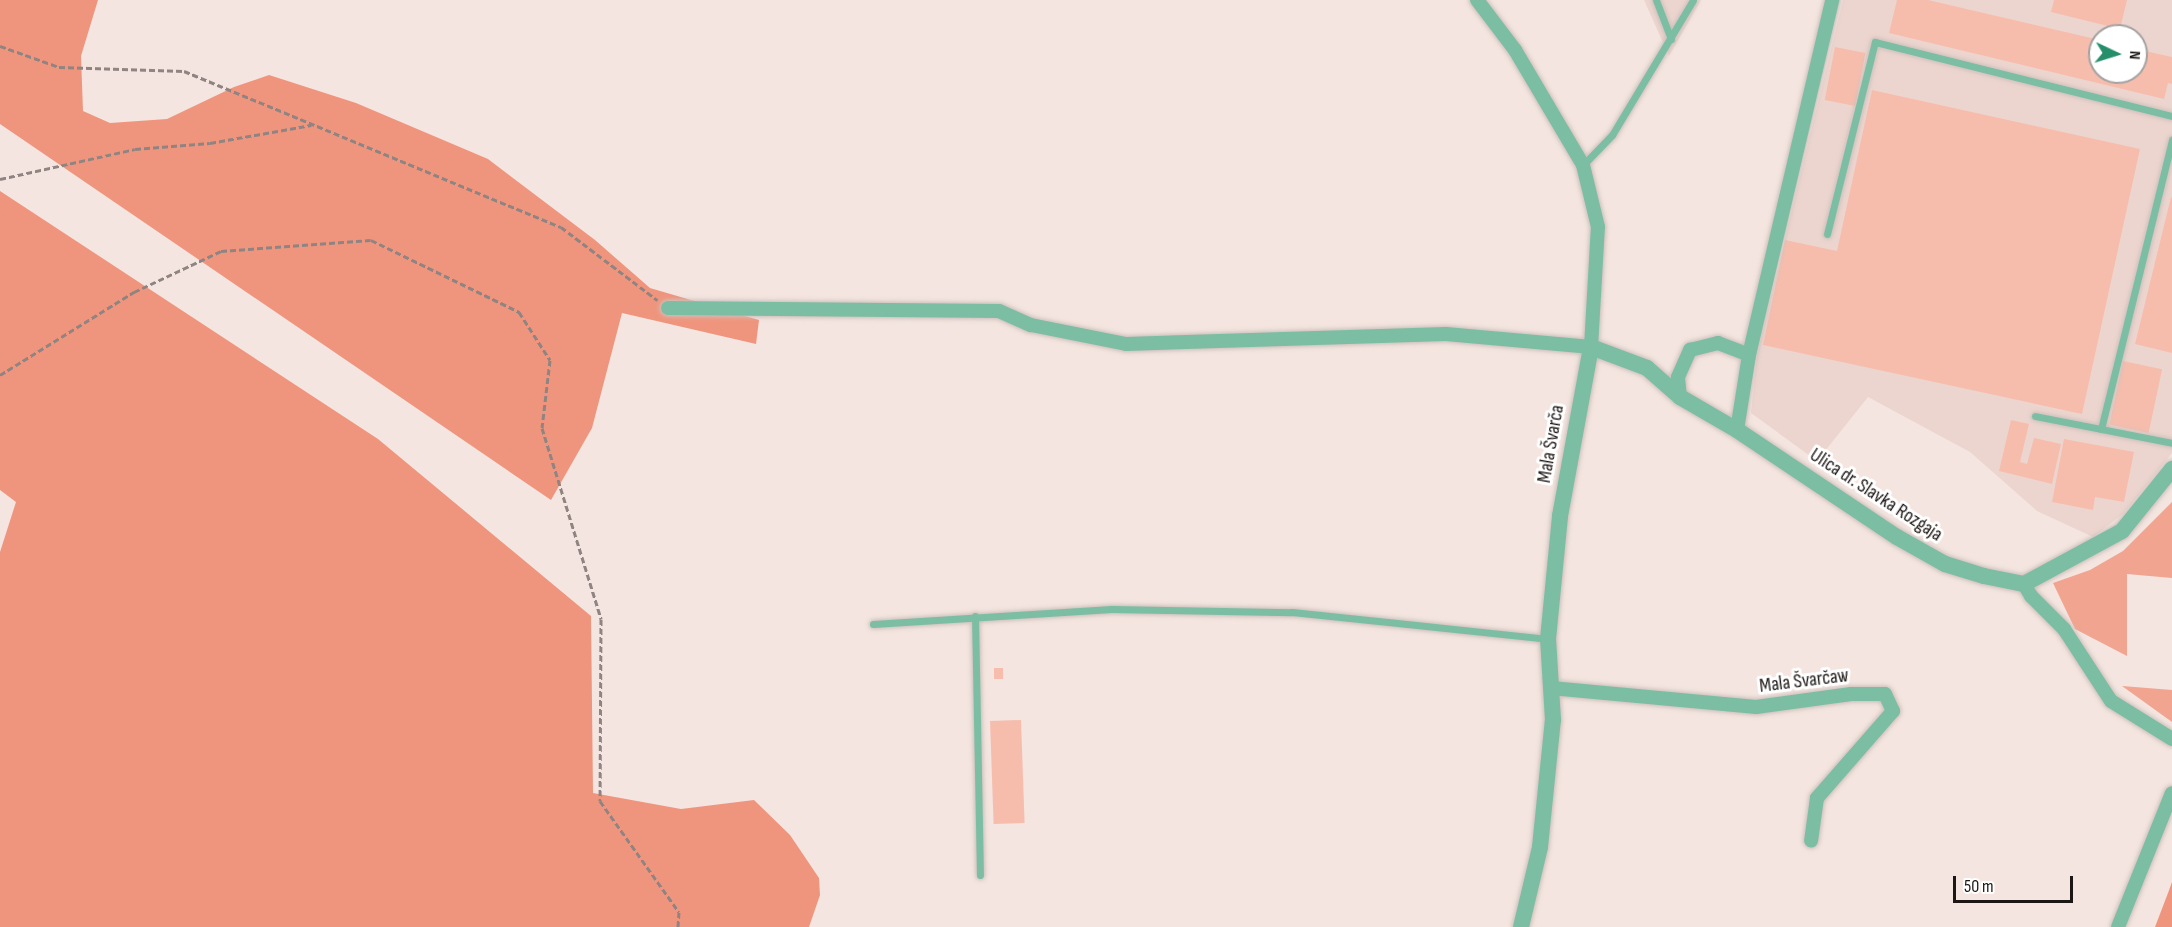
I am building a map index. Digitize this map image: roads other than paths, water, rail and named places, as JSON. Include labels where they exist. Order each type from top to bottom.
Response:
[{"type":"street","name":"Mala Švarča","points":[[1477,0],[1515,50],[1582,165],[1598,227],[1591,347],[1560,516],[1548,639],[1553,720],[1540,847],[1521,927]]},
{"type":"street","points":[[1737,430],[1749,355],[1832,0]]},
{"type":"street","points":[[668,308],[999,311],[1031,325],[1126,344],[1446,334],[1591,347]]},
{"type":"street","points":[[1680,397],[1678,377],[1690,350],[1718,344],[1749,355]]},
{"type":"street","name":"Ulica dr. Slavka Rozgaja","points":[[1591,347],[1647,368],[1680,397],[1737,430],[1897,537],[1945,564],[2024,584]]},
{"type":"street","points":[[2172,469],[2122,531],[2024,584],[2031,596],[2064,629],[2111,701],[2172,739]]},
{"type":"street","name":"Mala Švarčaw","points":[[1551,688],[1756,707],[1851,694],[1885,694],[1893,711],[1817,798],[1810,841]]},
{"type":"street","points":[[2118,927],[2172,793]]},
{"type":"lane","points":[[1656,0],[1671,39]]},
{"type":"lane","points":[[1582,165],[1612,135],[1693,0]]},
{"type":"lane","points":[[1827,234],[1875,42],[2172,116]]},
{"type":"lane","points":[[2101,429],[2172,140]]},
{"type":"lane","points":[[2035,416],[2172,443]]},
{"type":"lane","points":[[873,624],[1112,609],[1292,612],[1548,639]]},
{"type":"lane","points":[[975,616],[980,875]]}]
